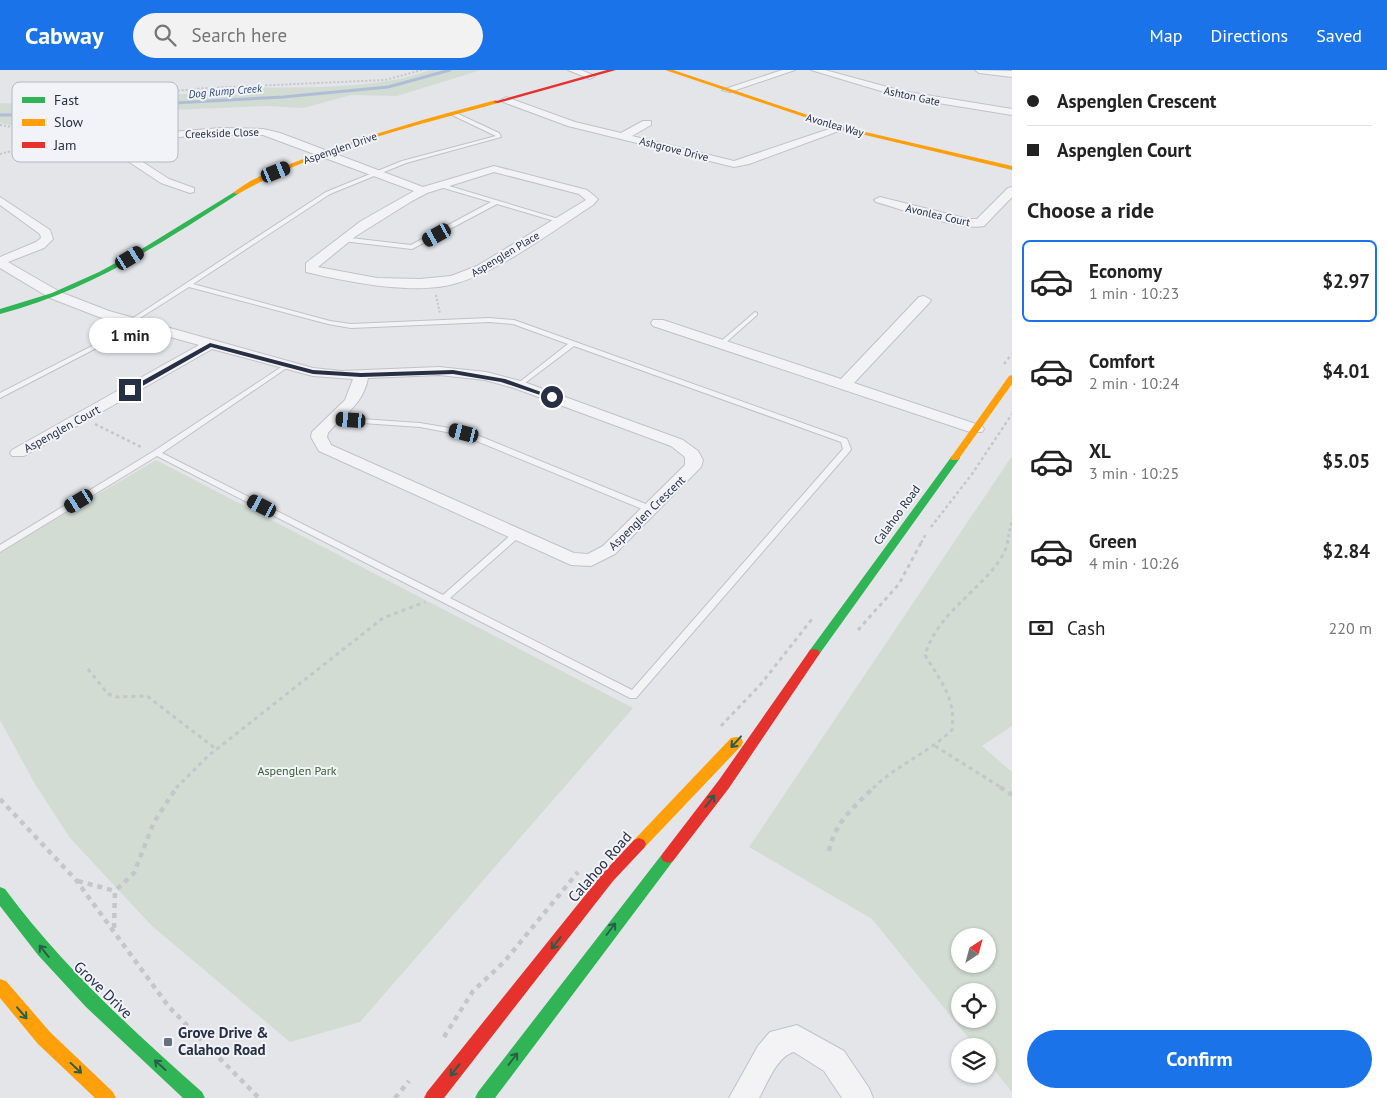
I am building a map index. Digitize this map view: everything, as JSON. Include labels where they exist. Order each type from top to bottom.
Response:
[{"type":"street","points":[[572,70],[590,76]]},
{"type":"street","name":"Aspenglen Drive","points":[[0,312],[55,294],[116,266],[248,185],[322,153],[613,70]]},
{"type":"street","name":"Avonlea Way","points":[[668,70],[842,128],[1010,165]]},
{"type":"street","points":[[727,90],[792,70]]},
{"type":"street","name":"Ashton Gate","points":[[815,70],[908,95],[1012,112]]},
{"type":"street","points":[[979,70],[1012,74]]},
{"type":"street","name":"Ashgrove Drive","points":[[506,100],[554,119],[734,164],[746,162],[842,128]]},
{"type":"street","points":[[622,137],[647,123]]},
{"type":"street","name":"Creekside Close","points":[[178,135],[259,131],[276,135],[322,153]]},
{"type":"street","points":[[322,153],[423,191]]},
{"type":"street","points":[[135,162],[165,181],[190,190]]},
{"type":"street","name":"Aspenglen Place","points":[[494,169],[583,192],[592,198],[589,203],[482,269],[464,278],[444,282],[377,282],[311,269],[312,263],[376,215],[439,185],[494,169]]},
{"type":"street","name":"Avonlea Court","points":[[880,200],[968,223],[980,223],[1012,190]]},
{"type":"street","points":[[0,200],[46,233],[48,239],[40,245],[0,262]]},
{"type":"street","name":"Aspenglen Crescent","points":[[0,262],[55,294],[134,324],[286,366],[328,374],[361,375],[453,372],[486,376],[519,385],[676,443],[692,454],[695,460],[693,467],[609,550],[591,560],[571,560],[325,448],[319,437],[320,432],[356,397],[361,375]]},
{"type":"street","points":[[844,385],[924,300]]},
{"type":"street","points":[[658,324],[976,429]]},
{"type":"street","name":"Aspenglen Court","points":[[18,453],[210,345]]},
{"type":"street","name":"Calahoo Road","points":[[484,1098],[724,784],[804,667],[1012,378]]},
{"type":"street","name":"Calahoo Road","points":[[433,1098],[608,877],[708,773],[804,667]]},
{"type":"street","name":"Grove Drive","points":[[0,894],[51,960],[90,1000],[196,1098]]},
{"type":"street","points":[[0,986],[44,1038],[107,1098]]},
{"type":"street","points":[[743,1098],[768,1056],[780,1042],[797,1038],[834,1061],[859,1098]]},
{"type":"lane","points":[[0,396],[134,324],[308,204],[373,172],[418,157],[499,137],[497,134],[454,114]]},
{"type":"lane","points":[[439,185],[560,221]]},
{"type":"lane","points":[[342,239],[412,247],[496,202]]},
{"type":"lane","points":[[158,453],[633,694],[847,449],[844,441],[507,321],[370,326],[341,325],[190,285]]},
{"type":"lane","points":[[721,344],[755,314]]},
{"type":"lane","points":[[519,385],[573,343]]},
{"type":"lane","points":[[0,549],[158,453],[286,366]]},
{"type":"lane","points":[[334,419],[420,426],[464,433],[650,509]]},
{"type":"lane","points":[[440,597],[516,535]]},
{"type":"path","points":[[178,90],[257,85],[332,84],[406,76],[422,70]]},
{"type":"path","points":[[435,290],[442,322]]},
{"type":"path","points":[[1000,370],[1012,354]]},
{"type":"path","points":[[81,418],[150,452],[158,453]]},
{"type":"path","points":[[829,851],[833,833],[850,810],[886,776],[935,746],[952,730],[954,714],[951,700],[926,655],[926,646],[941,623],[1005,552],[1012,519]]},
{"type":"path","points":[[114,928],[113,902],[115,891],[134,873],[154,822],[175,790],[192,770],[383,618],[440,597]]},
{"type":"path","points":[[715,731],[761,684],[817,613]]},
{"type":"path","points":[[88,669],[108,696],[116,698],[147,696],[216,750]]},
{"type":"path","points":[[935,746],[1012,795]]},
{"type":"path","points":[[0,799],[76,880],[114,928],[169,1007],[259,1098]]},
{"type":"path","points":[[439,1043],[474,991],[504,962],[584,866]]},
{"type":"path","points":[[76,880],[115,891]]},
{"type":"path","points":[[395,1098],[412,1077]]},
{"type":"green space","points":[[429,70],[481,70],[397,96],[351,95],[303,108],[268,106],[178,110],[178,94],[248,95],[254,88],[343,86],[389,81]]},
{"type":"green space","points":[[0,103],[12,103],[12,125],[0,123]]},
{"type":"green space","points":[[1012,456],[1012,726],[982,746],[1012,772],[1012,1092],[996,1072],[996,1038],[969,1038],[960,1028],[996,1028],[996,983],[951,983],[951,1016],[872,919],[749,847]]},
{"type":"green space","name":"Aspenglen Park","points":[[156,460],[633,708],[360,1022],[290,1042],[152,926],[70,838],[35,784],[0,720],[0,552]]},
{"type":"waterway","name":"Dog Rump Creek","points":[[178,103],[283,97],[388,87],[450,70]]},
{"type":"waterway","name":"Dog Rump Creek","points":[[0,115],[12,115]]},
{"type":"traffic: fast","points":[[0,312],[55,295],[102,274],[148,248],[236,193]]},
{"type":"traffic: fast","points":[[814,653],[955,458]]},
{"type":"traffic: fast","points":[[484,1098],[668,857]]},
{"type":"traffic: fast","points":[[0,894],[21,923],[67,977],[117,1027],[196,1098]]},
{"type":"traffic: slow","points":[[668,70],[842,128],[1012,168]]},
{"type":"traffic: slow","points":[[236,193],[278,171],[322,154],[496,102]]},
{"type":"traffic: slow","points":[[955,458],[1012,378]]},
{"type":"traffic: slow","points":[[639,844],[736,742]]},
{"type":"traffic: slow","points":[[0,986],[44,1038],[107,1098]]},
{"type":"traffic: jam","points":[[496,102],[613,70]]},
{"type":"traffic: jam","points":[[668,857],[724,784],[814,653]]},
{"type":"traffic: jam","points":[[433,1098],[608,877],[639,844]]},
{"type":"place","name":"Grove Drive & Calahoo Road","points":[[168,1042]]},
{"type":"route","points":[[130,390],[210,345],[299,370],[342,375],[453,372],[502,380],[552,397]]}]
